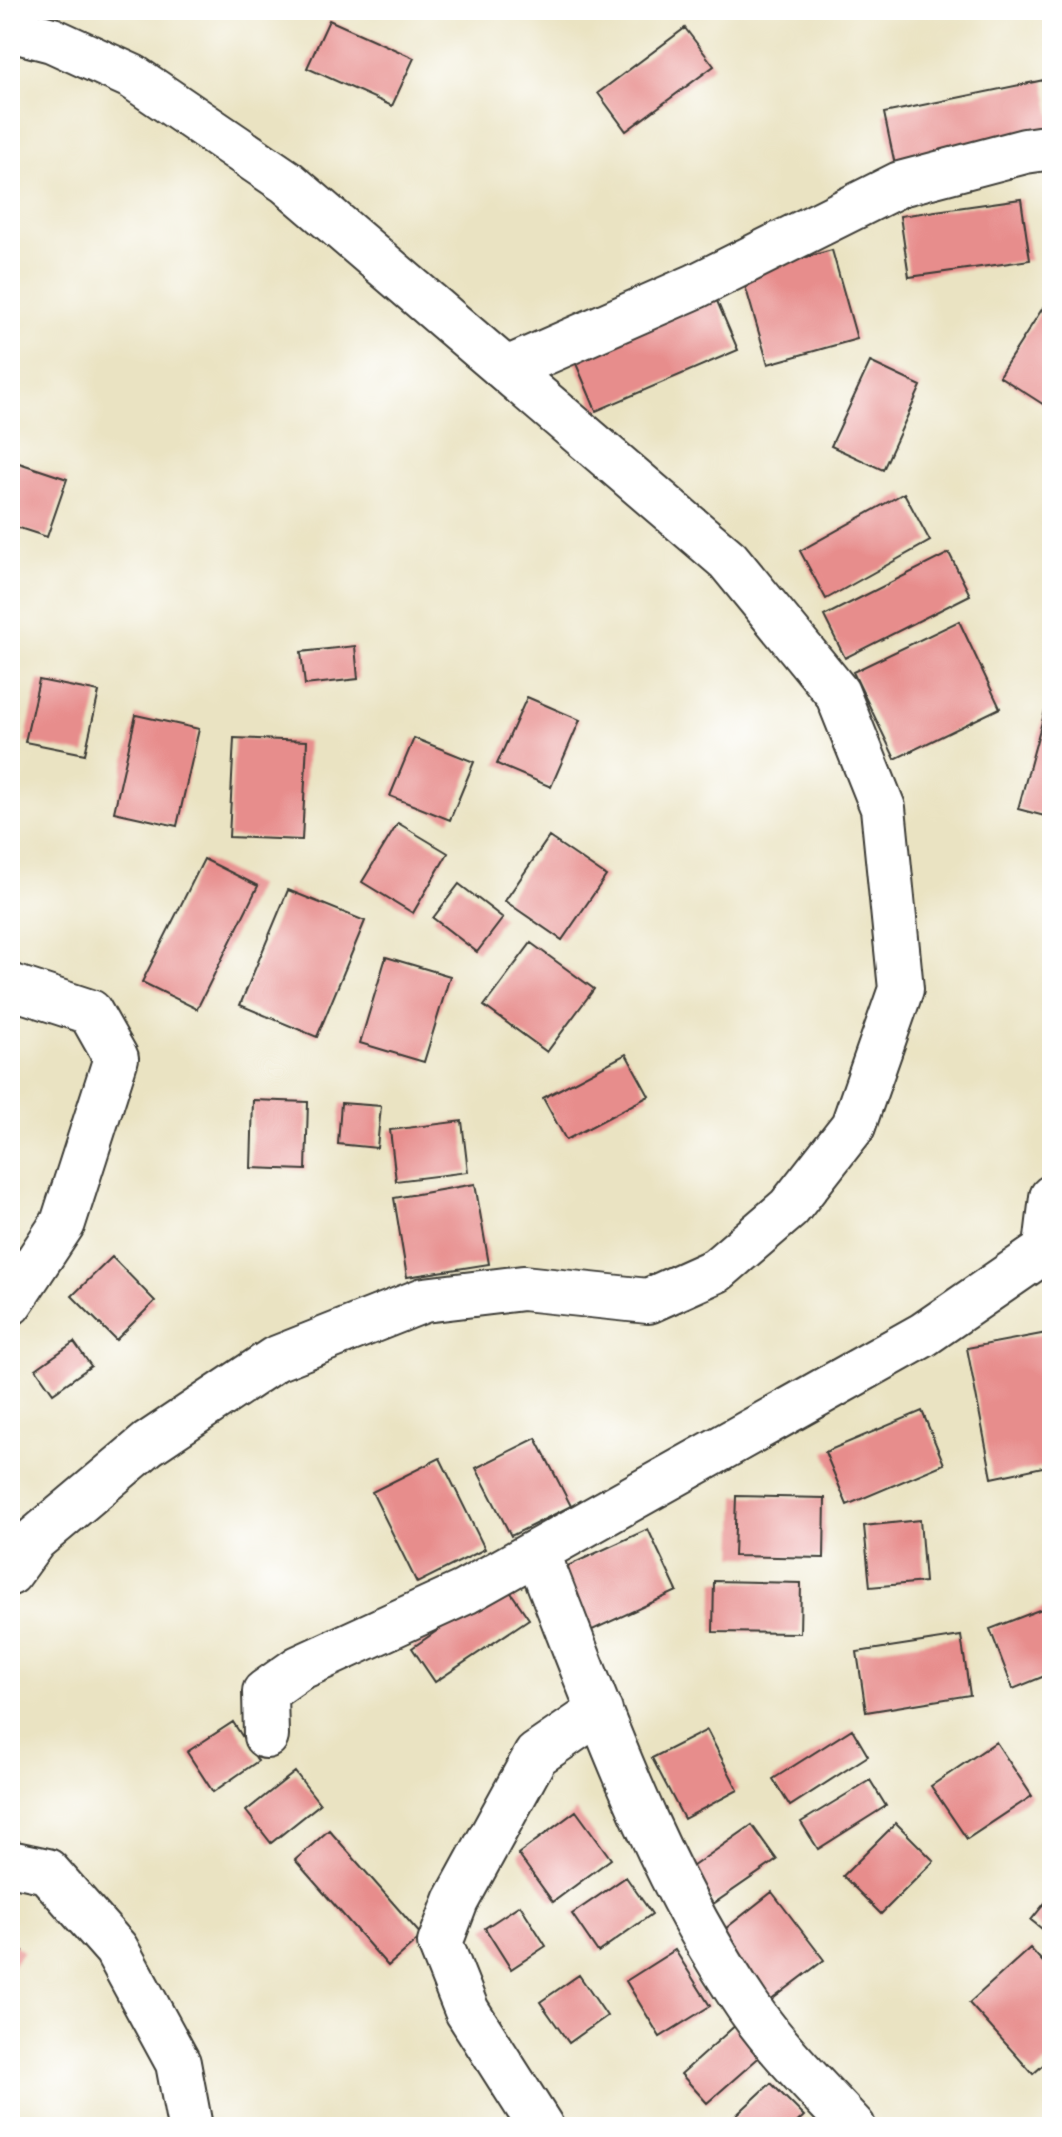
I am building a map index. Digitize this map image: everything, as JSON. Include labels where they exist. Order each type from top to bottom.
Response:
[{"type":"street","points":[[10,29],[52,40],[133,77],[287,182],[728,560],[837,693],[883,808],[901,989],[853,1126],[789,1208],[717,1270],[648,1301],[523,1288],[424,1300],[275,1359],[148,1444],[34,1540],[10,1573]]},
{"type":"street","points":[[507,369],[696,286],[900,184],[1025,151],[1052,147]]},
{"type":"street","points":[[10,986],[90,1012],[116,1058],[63,1223],[10,1303]]},
{"type":"street","points":[[266,1736],[265,1692],[299,1668],[465,1592],[923,1335],[1049,1246],[1052,1197]]},
{"type":"street","points":[[537,1552],[644,1822],[693,1919],[751,2011],[853,2127]]},
{"type":"street","points":[[541,2127],[467,2011],[440,1943],[456,1901],[536,1755],[600,1711]]},
{"type":"street","points":[[10,1863],[47,1871],[116,1949],[178,2063],[190,2127]]},
{"type":"building","points":[[329,20],[414,58],[392,106],[307,68]]},
{"type":"building","points":[[685,28],[714,66],[626,131],[598,93]]},
{"type":"building","points":[[1044,80],[1052,121],[1052,147],[898,179],[884,113]]},
{"type":"building","points":[[1021,199],[1030,260],[909,277],[900,216]]},
{"type":"building","points":[[832,250],[857,339],[768,364],[742,275]]},
{"type":"building","points":[[711,287],[738,350],[596,411],[569,347]]},
{"type":"building","points":[[1044,306],[1052,311],[1052,410],[999,376]]},
{"type":"building","points":[[870,362],[921,386],[883,470],[831,446]]},
{"type":"building","points":[[10,460],[67,479],[47,537],[10,525]]},
{"type":"building","points":[[904,493],[930,541],[826,599],[800,551]]},
{"type":"building","points":[[949,553],[970,595],[845,658],[824,616]]},
{"type":"building","points":[[959,621],[1000,708],[895,759],[853,672]]},
{"type":"building","points":[[355,646],[358,679],[305,685],[301,652]]},
{"type":"building","points":[[39,680],[99,692],[85,754],[25,742]]},
{"type":"building","points":[[1052,689],[1052,818],[1018,809]]},
{"type":"building","points":[[527,697],[580,720],[551,787],[497,764]]},
{"type":"building","points":[[136,715],[199,729],[177,826],[114,812]]},
{"type":"building","points":[[234,738],[307,741],[302,840],[229,837]]},
{"type":"building","points":[[414,738],[474,762],[450,820],[390,796]]},
{"type":"building","points":[[398,823],[448,853],[413,913],[362,882]]},
{"type":"building","points":[[549,837],[606,876],[562,940],[505,901]]},
{"type":"building","points":[[204,859],[258,886],[197,1009],[142,982]]},
{"type":"building","points":[[459,884],[503,918],[477,952],[433,918]]},
{"type":"building","points":[[288,890],[365,921],[317,1037],[240,1005]]},
{"type":"building","points":[[531,943],[594,989],[547,1052],[484,1006]]},
{"type":"building","points":[[386,957],[450,976],[424,1062],[360,1043]]},
{"type":"building","points":[[626,1054],[649,1096],[566,1140],[543,1098]]},
{"type":"building","points":[[253,1100],[308,1102],[306,1170],[251,1168]]},
{"type":"building","points":[[341,1103],[381,1106],[377,1148],[338,1144]]},
{"type":"building","points":[[462,1121],[468,1172],[396,1181],[390,1130]]},
{"type":"building","points":[[475,1184],[489,1264],[407,1277],[394,1198]]},
{"type":"building","points":[[112,1257],[155,1301],[116,1340],[72,1296]]},
{"type":"building","points":[[1052,1332],[1052,1465],[992,1478],[967,1348]]},
{"type":"building","points":[[74,1342],[91,1366],[53,1393],[36,1369]]},
{"type":"building","points":[[922,1411],[944,1464],[847,1505],[825,1452]]},
{"type":"building","points":[[536,1438],[571,1506],[511,1536],[476,1468]]},
{"type":"building","points":[[440,1458],[485,1549],[417,1583],[372,1492]]},
{"type":"building","points":[[736,1496],[825,1498],[824,1558],[734,1556]]},
{"type":"building","points":[[920,1520],[925,1582],[870,1587],[864,1526]]},
{"type":"building","points":[[648,1529],[677,1591],[588,1632],[559,1570]]},
{"type":"building","points":[[714,1581],[801,1583],[800,1633],[713,1632]]},
{"type":"building","points":[[505,1584],[529,1619],[435,1682],[412,1648]]},
{"type":"building","points":[[1052,1605],[1052,1673],[1013,1689],[990,1629]]},
{"type":"building","points":[[961,1636],[970,1695],[866,1712],[857,1652]]},
{"type":"building","points":[[233,1722],[258,1761],[213,1792],[187,1752]]},
{"type":"building","points":[[852,1729],[868,1756],[790,1806],[773,1779]]},
{"type":"building","points":[[707,1730],[738,1790],[684,1819],[652,1758]]},
{"type":"building","points":[[996,1742],[1032,1796],[967,1839],[931,1786]]},
{"type":"building","points":[[295,1772],[320,1804],[271,1843],[246,1811]]},
{"type":"building","points":[[870,1780],[886,1806],[818,1849],[801,1822]]},
{"type":"building","points":[[576,1811],[611,1859],[553,1902],[518,1854]]},
{"type":"building","points":[[896,1823],[934,1861],[881,1914],[843,1876]]},
{"type":"building","points":[[752,1825],[777,1860],[713,1904],[689,1869]]},
{"type":"building","points":[[329,1830],[422,1936],[388,1966],[295,1860]]},
{"type":"building","points":[[626,1877],[652,1914],[598,1952],[572,1914]]},
{"type":"building","points":[[772,1892],[824,1960],[762,2007],[711,1940]]},
{"type":"building","points":[[1052,1894],[1052,1937],[1031,1920]]},
{"type":"building","points":[[520,1905],[546,1946],[511,1969],[485,1928]]},
{"type":"building","points":[[10,1941],[23,1951],[10,1969]]},
{"type":"building","points":[[1030,1948],[1052,1972],[1052,2057],[1033,2074],[969,2003]]},
{"type":"building","points":[[675,1950],[710,2006],[660,2037],[626,1981]]},
{"type":"building","points":[[579,1975],[607,2016],[569,2043],[540,2002]]},
{"type":"building","points":[[738,2023],[764,2053],[707,2103],[681,2074]]},
{"type":"building","points":[[771,2083],[804,2116],[792,2127],[738,2127],[731,2120]]}]
